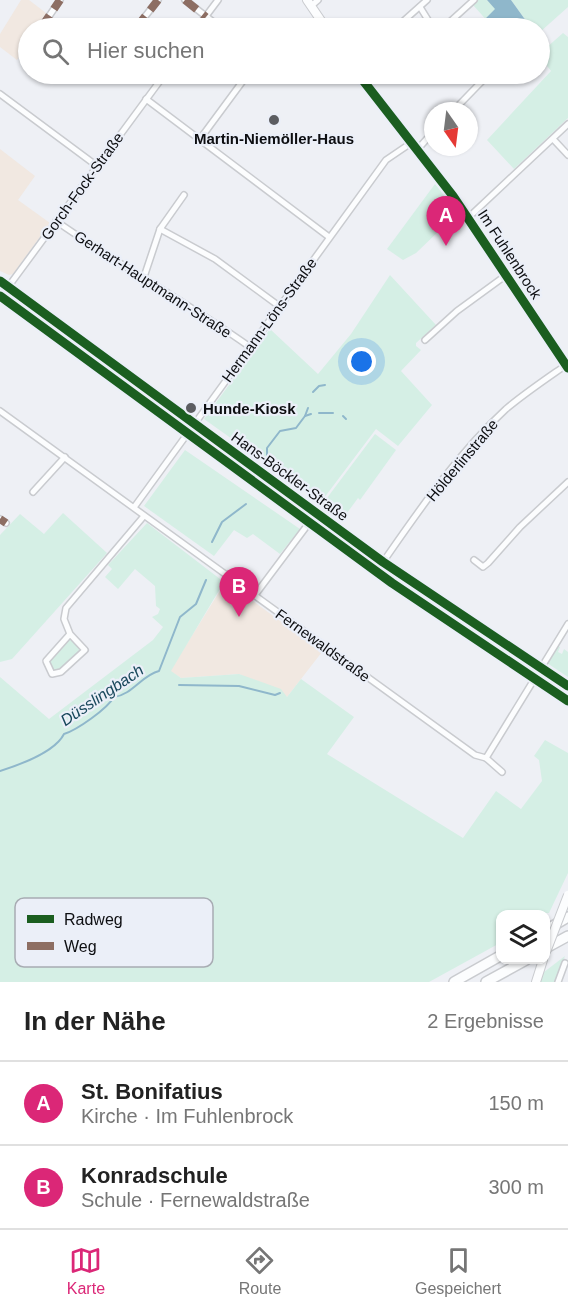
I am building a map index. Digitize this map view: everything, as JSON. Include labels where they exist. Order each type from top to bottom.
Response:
[{"type":"highway","points":[[550,928],[568,917]]},
{"type":"highway","points":[[550,947],[568,936]]},
{"type":"highway","points":[[454,982],[496,959]]},
{"type":"highway","points":[[486,982],[519,964]]},
{"type":"main road","points":[[309,3],[319,18]]},
{"type":"main road","name":"Im Fuhlenbrock","points":[[366,84],[469,217],[567,367]]},
{"type":"main road","name":"Hans-Böckler-Straße","points":[[0,281],[382,562],[568,686]]},
{"type":"main road","name":"Hans-Böckler-Straße","points":[[0,297],[376,572],[568,701]]},
{"type":"main road","points":[[550,940],[568,895]]},
{"type":"main road","points":[[537,980],[542,964]]},
{"type":"street","points":[[48,18],[60,0]]},
{"type":"street","points":[[144,18],[158,0]]},
{"type":"street","points":[[185,0],[206,17],[218,0]]},
{"type":"street","points":[[309,3],[318,0]]},
{"type":"street","points":[[407,18],[427,0]]},
{"type":"street","points":[[454,18],[474,0]]},
{"type":"street","points":[[420,7],[427,18]]},
{"type":"street","name":"Gorch-Fock-Straße","points":[[0,297],[157,84]]},
{"type":"street","points":[[200,139],[241,84]]},
{"type":"street","points":[[462,102],[479,84]]},
{"type":"street","points":[[0,94],[97,166]]},
{"type":"street","points":[[146,99],[329,237]]},
{"type":"street","points":[[469,217],[568,124]]},
{"type":"street","name":"Hermann-Löns-Straße","points":[[135,506],[386,160],[414,147],[424,139]]},
{"type":"street","points":[[554,139],[568,155]]},
{"type":"street","points":[[144,277],[160,229],[184,195]]},
{"type":"street","name":"Gerhart-Hauptmann-Straße","points":[[56,221],[194,307],[250,347]]},
{"type":"street","points":[[160,229],[215,259],[279,306]]},
{"type":"street","name":"Im Fuhlenbrock","points":[[425,340],[457,311],[506,276]]},
{"type":"street","name":"Hölderlinstraße","points":[[376,572],[451,469],[480,435],[516,401],[567,367]]},
{"type":"street","name":"Fernewaldstraße","points":[[0,411],[135,506],[144,516],[475,755],[486,758],[502,772]]},
{"type":"street","points":[[33,492],[65,457]]},
{"type":"street","points":[[474,560],[483,567],[489,563],[520,527],[568,482]]},
{"type":"street","points":[[70,634],[46,661],[52,674],[61,672],[85,650],[70,634],[64,619],[66,608],[144,516]]},
{"type":"street","points":[[0,519],[6,523]]},
{"type":"street","name":"Hans-Böckler-Straße","points":[[255,595],[309,523]]},
{"type":"street","points":[[486,758],[568,624]]},
{"type":"street","points":[[558,982],[565,963]]},
{"type":"shaded area","points":[[21,0],[29,0],[46,13],[42,18],[18,18],[17,60],[0,47],[0,34]]},
{"type":"shaded area","points":[[0,149],[35,176],[18,200],[50,223],[13,274],[9,275],[0,271]]},
{"type":"shaded area","points":[[226,581],[322,652],[287,697],[239,674],[181,678],[170,671]]},
{"type":"green space","points":[[477,0],[487,0],[496,9],[485,18],[473,5]]},
{"type":"green space","points":[[511,0],[568,0],[568,7],[550,23],[550,18],[524,18]]},
{"type":"green space","points":[[563,33],[568,37],[568,118],[514,169],[487,140],[539,84],[550,84],[550,44]]},
{"type":"green space","points":[[435,184],[455,209],[442,218],[444,223],[440,225],[442,228],[416,253],[403,260],[387,249]]},
{"type":"green space","points":[[390,275],[436,325],[416,343],[421,350],[401,371],[432,405],[398,446],[376,429],[321,502],[204,419],[270,329],[318,374],[351,334]]},
{"type":"green space","points":[[375,434],[396,450],[360,500],[358,498],[344,517],[324,502]]},
{"type":"green space","points":[[185,450],[300,529],[280,554],[253,534],[247,538],[234,530],[214,556],[144,506]]},
{"type":"green space","points":[[306,509],[378,562],[375,567],[301,515]]},
{"type":"green space","points":[[63,513],[107,553],[12,659],[0,662],[0,535],[20,514],[44,534]]},
{"type":"green space","points":[[147,523],[224,582],[171,671],[181,678],[239,674],[281,689],[287,697],[301,679],[354,717],[327,754],[463,838],[496,791],[521,809],[542,781],[539,760],[534,756],[545,740],[568,753],[568,873],[550,911],[496,910],[496,945],[429,982],[0,982],[0,677],[49,719],[153,640],[163,627],[152,617],[158,614],[160,609],[156,606],[155,586],[135,569],[118,589],[105,577],[112,569],[108,565]]},
{"type":"green space","points":[[389,569],[533,667],[534,672],[531,674],[384,575]]},
{"type":"green space","points":[[69,639],[80,647],[79,651],[65,666],[53,671],[48,661]]},
{"type":"green space","points":[[558,646],[560,647],[558,652],[562,654],[564,649],[568,652],[568,677],[547,663]]},
{"type":"green space","points":[[565,956],[555,982],[531,982]]},
{"type":"water","points":[[487,0],[511,0],[524,18],[486,18],[495,9]]},
{"type":"waterway","points":[[313,392],[319,386],[325,385]]},
{"type":"waterway","name":"Düsslingbach","points":[[305,416],[308,408]]},
{"type":"waterway","name":"Düsslingbach","points":[[319,413],[333,413]]},
{"type":"waterway","name":"Düsslingbach","points":[[276,463],[267,455],[267,448],[280,431],[296,428],[305,416],[311,414]]},
{"type":"waterway","name":"Düsslingbach","points":[[343,416],[346,419]]},
{"type":"waterway","name":"Düsslingbach","points":[[212,542],[222,522],[246,504]]},
{"type":"waterway","name":"Düsslingbach","points":[[0,771],[53,747],[64,734],[99,713],[114,697],[126,693],[147,676],[159,671],[180,617],[196,604],[206,580]]},
{"type":"waterway","points":[[179,685],[239,686],[275,695],[280,693]]},
{"type":"marked path","points":[[48,18],[60,0]]},
{"type":"marked path","points":[[144,18],[158,0]]},
{"type":"marked path","points":[[185,0],[206,17]]},
{"type":"marked path","points":[[0,519],[6,523]]},
{"type":"cycle path","points":[[366,84],[453,196],[568,368]]},
{"type":"cycle path","points":[[0,281],[383,562],[568,686]]},
{"type":"cycle path","points":[[0,296],[392,583],[568,701]]},
{"type":"place","name":"Martin-Niemöller-Haus","points":[[274,120]]},
{"type":"place","name":"St. Bonifatius","points":[[446,246]]},
{"type":"place","name":"Hunde-Kiosk","points":[[191,408]]},
{"type":"place","name":"Konradschule","points":[[239,617]]}]
